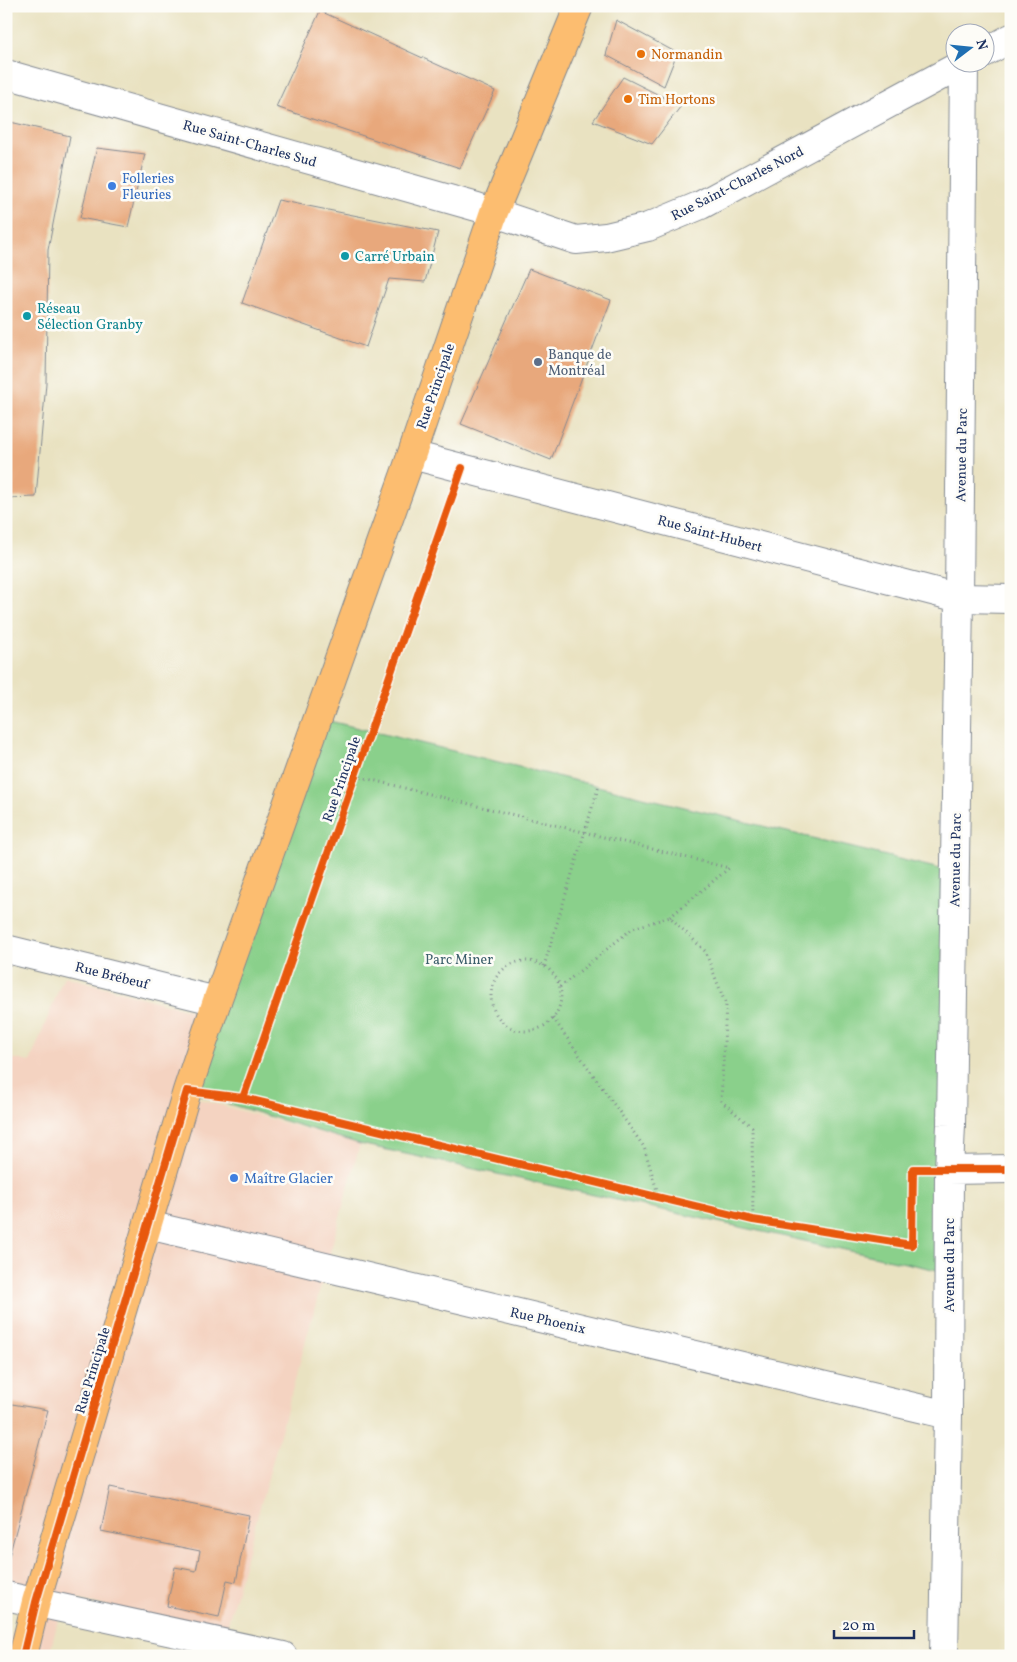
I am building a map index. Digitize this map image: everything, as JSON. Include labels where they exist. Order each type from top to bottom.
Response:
[{"type":"main road","name":"Rue Principale","points":[[23,1656],[36,1602],[187,1091],[217,1001],[412,455],[494,212],[579,6]]},
{"type":"street","name":"Rue Saint-Charles Nord","points":[[994,48],[1011,38]]},
{"type":"street","name":"Rue Saint-Charles Nord","points":[[494,212],[576,240],[606,237],[648,227],[701,205],[950,72]]},
{"type":"street","name":"Avenue du Parc","points":[[944,1656],[948,1414],[949,1170],[952,1125],[960,598],[972,72]]},
{"type":"street","name":"Rue Saint-Charles Sud","points":[[6,74],[494,212]]},
{"type":"street","name":"Rue Saint-Hubert","points":[[412,455],[960,598],[1011,599]]},
{"type":"street","name":"Rue Brébeuf","points":[[6,949],[217,1001]]},
{"type":"street","points":[[949,1170],[1011,1170]]},
{"type":"street","name":"Rue Phoenix","points":[[148,1225],[948,1414]]},
{"type":"street","points":[[6,1596],[283,1656]]},
{"type":"path","points":[[356,776],[729,868],[670,917],[633,928],[560,987]]},
{"type":"path","points":[[544,966],[599,785]]},
{"type":"path","points":[[670,917],[706,951],[726,1005],[721,1101],[752,1127],[753,1220]]},
{"type":"path","points":[[526,961],[544,966],[551,972],[560,987],[559,1009],[545,1026],[534,1031],[522,1032],[511,1029],[494,1013],[490,992],[499,972],[508,965],[526,961]]},
{"type":"path","points":[[553,1018],[644,1147],[659,1197]]},
{"type":"path","points":[[649,1195],[668,1199]]},
{"type":"path","points":[[744,1218],[762,1221]]},
{"type":"shaded area","points":[[64,976],[199,1013],[176,1093],[360,1144],[225,1634],[64,1596],[49,1656],[6,1656],[25,1590],[6,1586],[6,1057],[30,1062]]},
{"type":"green space","name":"Parc Miner","points":[[317,718],[944,870],[942,1271],[360,1144],[187,1091]]},
{"type":"building","points":[[320,11],[495,91],[460,168],[276,107]]},
{"type":"building","name":"Normandin","points":[[616,20],[677,53],[664,86],[606,55]]},
{"type":"building","points":[[623,77],[681,106],[652,144],[593,121]]},
{"type":"building","name":"Réseau Sélection Granby","points":[[6,121],[70,136],[48,250],[46,383],[36,497],[6,498]]},
{"type":"building","name":"Folleries Fleuries","points":[[97,148],[145,154],[128,227],[80,218]]},
{"type":"building","name":"Carré Urbain","points":[[278,200],[438,232],[425,282],[389,279],[366,347],[242,303]]},
{"type":"building","name":"Banque de Montréal","points":[[529,269],[611,300],[551,460],[461,424]]},
{"type":"building","points":[[6,1403],[48,1410],[7,1564],[6,1564]]},
{"type":"building","points":[[110,1487],[249,1515],[236,1582],[227,1580],[219,1617],[167,1606],[175,1567],[196,1571],[200,1551],[101,1531]]},
{"type":"cycle path","points":[[243,1098],[462,468]]},
{"type":"cycle path","points":[[23,1656],[36,1602],[187,1091],[243,1098],[753,1220],[912,1245],[913,1169],[1011,1169]]},
{"type":"place","name":"Normandin","points":[[641,54]]},
{"type":"place","name":"Tim Hortons","points":[[628,99]]},
{"type":"place","name":"Folleries Fleuries","points":[[112,186]]},
{"type":"place","name":"Carré Urbain","points":[[345,256]]},
{"type":"place","name":"Réseau Sélection Granby","points":[[27,316]]},
{"type":"place","name":"Banque de Montréal","points":[[538,362]]},
{"type":"place","name":"Maître Glacier","points":[[234,1178]]}]
